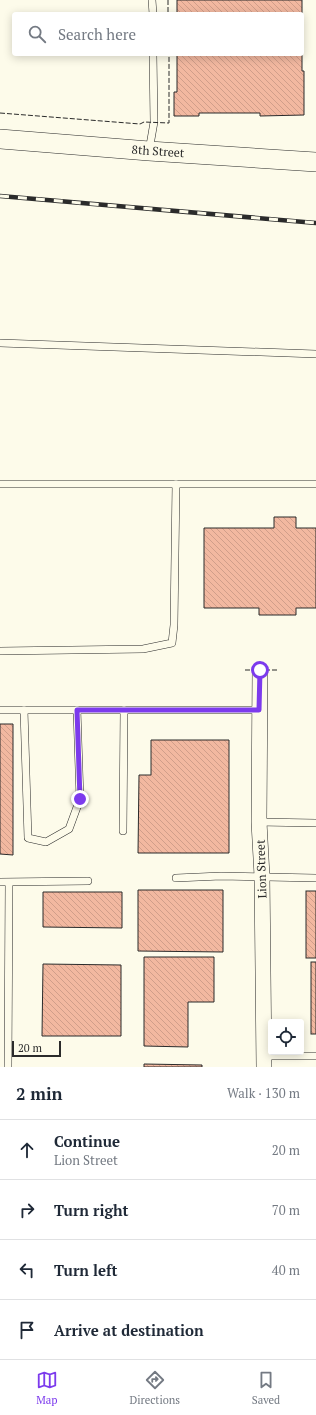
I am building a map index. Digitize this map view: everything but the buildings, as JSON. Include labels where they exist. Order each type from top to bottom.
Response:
[{"type":"street","name":"8th Street","points":[[0,139],[316,162]]},
{"type":"street","name":"Lion Street","points":[[260,670],[259,822],[262,876],[264,1061]]},
{"type":"lane","points":[[152,0],[153,12]]},
{"type":"lane","points":[[149,151],[154,122],[153,56]]},
{"type":"lane","points":[[0,342],[316,354]]},
{"type":"lane","points":[[0,484],[316,484]]},
{"type":"lane","points":[[0,651],[143,649],[172,643],[174,625],[176,484]]},
{"type":"lane","points":[[0,710],[259,710]]},
{"type":"lane","points":[[24,710],[28,838],[46,842],[69,829],[80,799],[77,710]]},
{"type":"lane","points":[[123,831],[124,710]]},
{"type":"lane","points":[[259,822],[316,824]]},
{"type":"lane","points":[[176,878],[262,876],[316,878]]},
{"type":"lane","points":[[0,882],[88,881]]},
{"type":"lane","points":[[8,1067],[9,883]]},
{"type":"lane","points":[[264,1061],[316,1056]]},
{"type":"railway","points":[[0,196],[316,223]]},
{"type":"fence","points":[[168,0],[168,12]]},
{"type":"fence","points":[[0,113],[140,124],[144,122],[169,123],[169,56]]},
{"type":"fence","points":[[245,670],[255,670]]},
{"type":"fence","points":[[265,670],[279,670]]},
{"type":"route","points":[[80,799],[77,710],[259,710],[260,670]]}]
